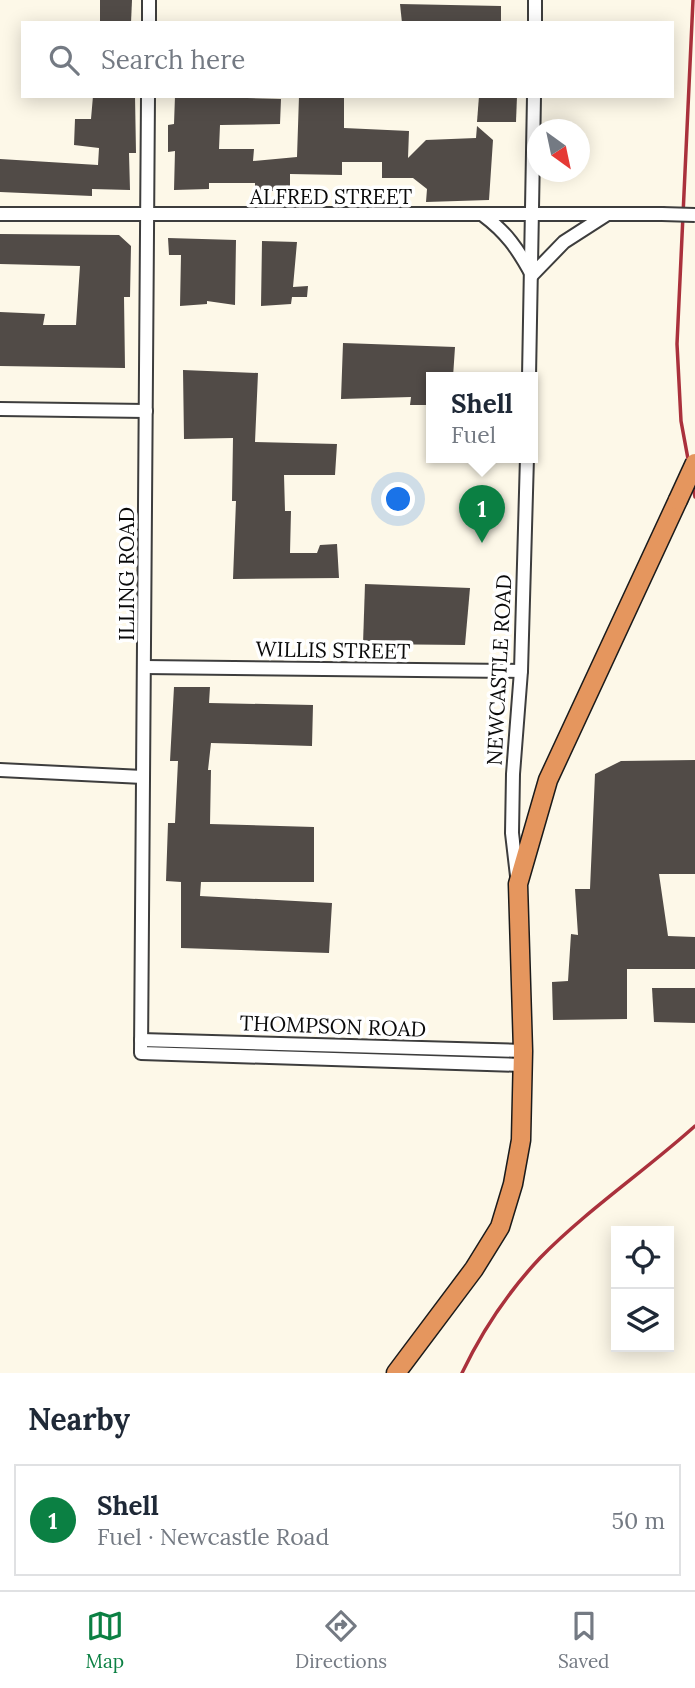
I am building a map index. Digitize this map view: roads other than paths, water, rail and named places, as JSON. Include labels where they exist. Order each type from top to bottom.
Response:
[{"type":"highway","points":[[396,1373],[474,1269],[500,1227],[513,1184],[521,1140],[523,1058],[518,884],[548,779],[695,463]]},
{"type":"street","points":[[149,0],[149,21]]},
{"type":"street","points":[[535,0],[535,21]]},
{"type":"street","name":"ILLING ROAD","points":[[141,1046],[148,98]]},
{"type":"street","points":[[529,372],[534,98]]},
{"type":"street","name":"ALFRED STREET","points":[[0,214],[695,215]]},
{"type":"street","points":[[532,275],[564,242],[606,214]]},
{"type":"street","points":[[482,215],[507,234],[532,275]]},
{"type":"street","points":[[0,410],[146,411]]},
{"type":"street","name":"NEWCASTLE ROAD","points":[[518,884],[512,833],[513,774],[521,671],[527,463]]},
{"type":"street","name":"WILLIS STREET","points":[[144,667],[521,671]]},
{"type":"street","points":[[0,770],[143,777]]},
{"type":"street","name":"THOMPSON ROAD","points":[[141,1046],[523,1058]]},
{"type":"railway","points":[[693,0],[677,344],[681,421],[695,497]]},
{"type":"railway","points":[[462,1373],[496,1312],[540,1258],[577,1223],[695,1126]]},
{"type":"place","name":"Shell","points":[[482,543]]}]
